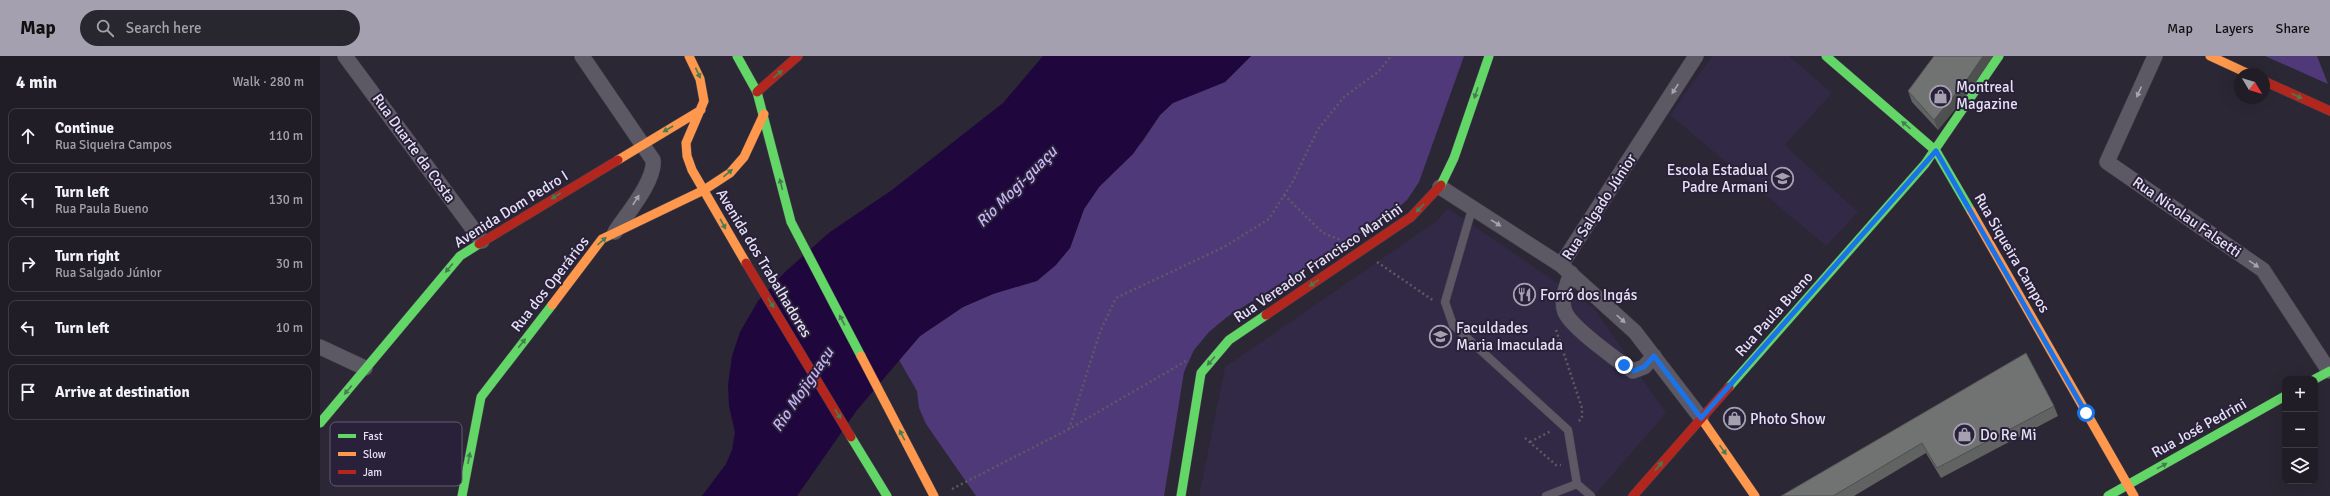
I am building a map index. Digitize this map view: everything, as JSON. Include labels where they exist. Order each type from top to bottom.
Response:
[{"type":"main road","name":"Avenida dos Trabalhadores","points":[[689,56],[704,91],[702,110],[686,143],[687,156],[692,170],[887,496]]},
{"type":"main road","points":[[737,56],[757,92],[764,114],[791,222],[934,496]]},
{"type":"main road","points":[[757,92],[798,56]]},
{"type":"main road","name":"Rua Vereador Francisco Martini","points":[[1181,496],[1201,373],[1229,340],[1411,217],[1440,187],[1454,158],[1489,56]]},
{"type":"main road","name":"Rua Siqueira Campos","points":[[1826,56],[1936,151],[2134,496]]},
{"type":"main road","name":"Rua Paula Bueno","points":[[1633,496],[1936,151],[1999,56]]},
{"type":"main road","points":[[2210,56],[2236,68]]},
{"type":"main road","points":[[2270,84],[2330,111]]},
{"type":"main road","name":"Avenida Dom Pedro I","points":[[320,423],[460,256],[482,241],[702,110]]},
{"type":"main road","name":"Rua dos Operários","points":[[462,496],[481,397],[602,239],[704,190],[730,173],[744,157],[764,114]]},
{"type":"main road","points":[[2318,377],[2329,371]]},
{"type":"main road","name":"Rua José Pedrini","points":[[2108,496],[2282,398]]},
{"type":"main road","points":[[1701,418],[1755,496]]},
{"type":"street","name":"Rua Duarte da Costa","points":[[346,56],[482,241]]},
{"type":"street","points":[[582,56],[653,160],[654,166],[651,176],[615,232]]},
{"type":"street","name":"Rua Salgado Júnior","points":[[1696,56],[1566,269],[1635,332],[1701,418]]},
{"type":"street","name":"Rua Nicolau Falsetti","points":[[2155,56],[2107,162],[2263,270],[2329,371]]},
{"type":"street","points":[[1440,187],[1566,269],[1564,293],[1565,312],[1585,335],[1633,371],[1644,367],[1654,356]]},
{"type":"street","points":[[320,347],[365,368]]},
{"type":"lane","points":[[1472,209],[1445,302],[1453,325],[1564,426],[1577,484],[1591,496]]},
{"type":"lane","points":[[1546,496],[1577,484]]},
{"type":"path","points":[[1069,430],[1100,332],[1116,298],[1224,247],[1269,219],[1284,195],[1318,129],[1344,97],[1378,72],[1390,56]]},
{"type":"path","points":[[1284,195],[1323,234],[1365,248],[1449,312]]},
{"type":"path","points":[[1530,442],[1582,419],[1582,408],[1556,328],[1565,312]]},
{"type":"path","points":[[966,482],[1006,464],[1069,430],[1191,358]]},
{"type":"path","points":[[1525,438],[1556,465],[1573,464]]},
{"type":"shaded area","points":[[1251,56],[1464,56],[1419,182],[1407,200],[1391,214],[1227,317],[1209,332],[1194,350],[1184,372],[1164,496],[976,496],[926,424],[919,408],[917,391],[899,360],[920,336],[963,307],[993,294],[1070,248],[1084,209],[1099,187],[1143,141],[1160,115],[1172,103],[1225,82]]},
{"type":"shaded area","name":"Escola Estadual Padre Armani","points":[[1712,56],[1789,56],[1832,93],[1785,145],[1858,212],[1826,246],[1670,115]]},
{"type":"shaded area","points":[[2265,56],[2317,56],[2328,84]]},
{"type":"shaded area","name":"Faculdades Maria Imaculada","points":[[1448,208],[1594,308],[1666,413],[1594,496],[1199,496],[1225,367],[1438,220]]},
{"type":"water","points":[[1043,56],[1251,56],[1225,82],[1173,103],[1160,115],[1133,154],[1099,187],[1084,209],[1070,248],[1056,265],[1037,281],[993,294],[963,307],[920,336],[857,410],[797,496],[702,496],[726,464],[732,450],[735,432],[729,406],[728,385],[732,356],[740,332],[758,301],[785,272],[830,232],[892,190],[1003,103]]},
{"type":"building","name":"Montreal Magazine","points":[[1934,56],[1983,56],[1966,81],[1934,120],[1908,91]]},
{"type":"building","name":"Do Re Mi","points":[[2026,353],[2054,406],[1937,468],[1922,443],[1833,496],[1781,496]]},
{"type":"traffic: fast","points":[[737,56],[757,92],[791,222],[861,356]]},
{"type":"traffic: fast","points":[[1441,185],[1454,158],[1489,56]]},
{"type":"traffic: fast","points":[[1826,56],[1936,151],[1971,211]]},
{"type":"traffic: fast","points":[[1729,387],[1925,164],[1999,56]]},
{"type":"traffic: fast","points":[[320,423],[460,256],[479,244]]},
{"type":"traffic: fast","points":[[462,496],[481,397],[552,305]]},
{"type":"traffic: fast","points":[[1181,496],[1201,373],[1229,340],[1266,315]]},
{"type":"traffic: fast","points":[[2318,377],[2330,371]]},
{"type":"traffic: fast","points":[[2108,496],[2282,398]]},
{"type":"traffic: fast","points":[[851,437],[887,496]]},
{"type":"traffic: slow","points":[[689,56],[700,79],[704,101],[686,143],[687,156],[692,170],[746,263]]},
{"type":"traffic: slow","points":[[2210,56],[2236,68]]},
{"type":"traffic: slow","points":[[618,160],[701,110]]},
{"type":"traffic: slow","points":[[552,305],[602,239],[704,190],[730,173],[744,157],[764,114]]},
{"type":"traffic: slow","points":[[1971,211],[2134,496]]},
{"type":"traffic: slow","points":[[861,356],[934,496]]},
{"type":"traffic: slow","points":[[1701,418],[1755,496]]},
{"type":"traffic: jam","points":[[757,92],[798,56]]},
{"type":"traffic: jam","points":[[2270,84],[2330,111]]},
{"type":"traffic: jam","points":[[479,244],[618,160]]},
{"type":"traffic: jam","points":[[1266,315],[1411,217],[1441,185]]},
{"type":"traffic: jam","points":[[746,263],[851,437]]},
{"type":"traffic: jam","points":[[1633,496],[1729,387]]},
{"type":"place","name":"Montreal Magazine","points":[[1941,96]]},
{"type":"place","name":"Escola Estadual Padre Armani","points":[[1783,179]]},
{"type":"place","name":"Forró dos Ingás","points":[[1525,295]]},
{"type":"place","name":"Faculdades Maria Imaculada","points":[[1441,337]]},
{"type":"place","name":"Photo Show","points":[[1735,419]]},
{"type":"place","name":"Do Re Mi","points":[[1965,435]]},
{"type":"route","points":[[1624,365],[1633,371],[1644,367],[1654,356],[1701,418],[1936,151],[2086,413]]},
{"type":"water label","name":"Rio Mogi-guaçu","points":[[1016,186]]},
{"type":"water label","name":"Rio Mojiguaçu","points":[[802,389]]}]
